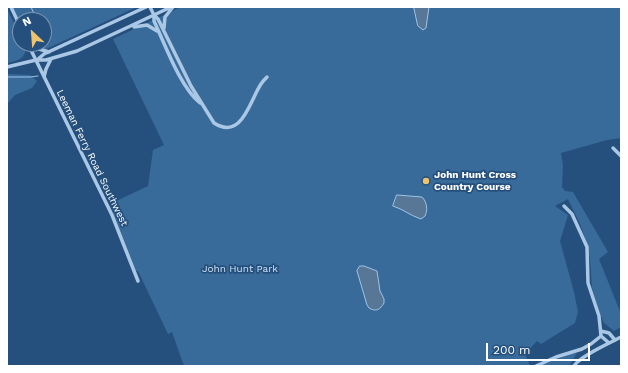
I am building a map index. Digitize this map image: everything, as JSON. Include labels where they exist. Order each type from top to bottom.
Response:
[{"type":"street","points":[[52,51],[146,7]]},
{"type":"street","points":[[7,67],[36,60],[51,59],[77,50],[172,7]]},
{"type":"street","points":[[164,31],[164,18],[172,7]]},
{"type":"street","points":[[151,9],[158,19],[201,104],[214,123],[223,127],[230,127],[243,118],[261,84],[267,77]]},
{"type":"street","points":[[154,15],[154,21],[159,33],[184,84],[193,97],[201,104]]},
{"type":"street","points":[[127,28],[147,25],[156,29],[159,33]]},
{"type":"street","name":"Leeman Ferry Road Southwest","points":[[32,52],[112,214],[138,281]]},
{"type":"street","points":[[36,60],[49,52]]},
{"type":"street","points":[[44,77],[51,59]]},
{"type":"street","points":[[613,148],[621,156]]},
{"type":"street","points":[[564,206],[572,214],[587,247],[588,283],[599,316],[601,336],[609,343]]},
{"type":"street","points":[[601,330],[609,333],[615,340]]},
{"type":"street","points":[[536,366],[556,357],[582,349],[601,336]]},
{"type":"street","points":[[574,366],[586,356],[621,337]]},
{"type":"green space","points":[[13,7],[137,7],[52,46],[52,12],[16,12]]},
{"type":"green space","name":"John Hunt Cross Country Course","points":[[181,7],[621,7],[621,138],[607,140],[561,153],[563,165],[562,187],[565,191],[573,192],[608,252],[599,259],[621,314],[621,327],[614,331],[604,323],[592,288],[590,259],[587,244],[580,224],[568,199],[555,206],[568,215],[560,241],[578,312],[575,323],[541,344],[537,341],[525,354],[530,366],[184,366],[172,332],[168,334],[138,271],[136,271],[110,204],[148,186],[153,150],[164,145],[113,39]]},
{"type":"green space","points":[[7,9],[12,19],[12,52],[25,52],[19,60],[7,63]]},
{"type":"green space","points":[[7,74],[30,75],[37,81],[32,88],[15,95],[7,104]]},
{"type":"green space","points":[[577,353],[569,366],[538,366],[571,354]]},
{"type":"shaded area","points":[[414,7],[429,7],[426,28],[423,30],[418,26]]},
{"type":"shaded area","points":[[397,195],[422,197],[426,206],[425,216],[421,219],[393,206]]},
{"type":"shaded area","points":[[360,266],[377,271],[380,291],[384,299],[384,303],[378,310],[371,309],[367,305],[357,271]]},
{"type":"waterway","points":[[31,7],[33,12]]},
{"type":"waterway","points":[[7,77],[38,76]]},
{"type":"place","name":"John Hunt Cross Country Course","points":[[426,181]]},
{"type":"park label","name":"John Hunt Park","points":[[240,269]]}]
